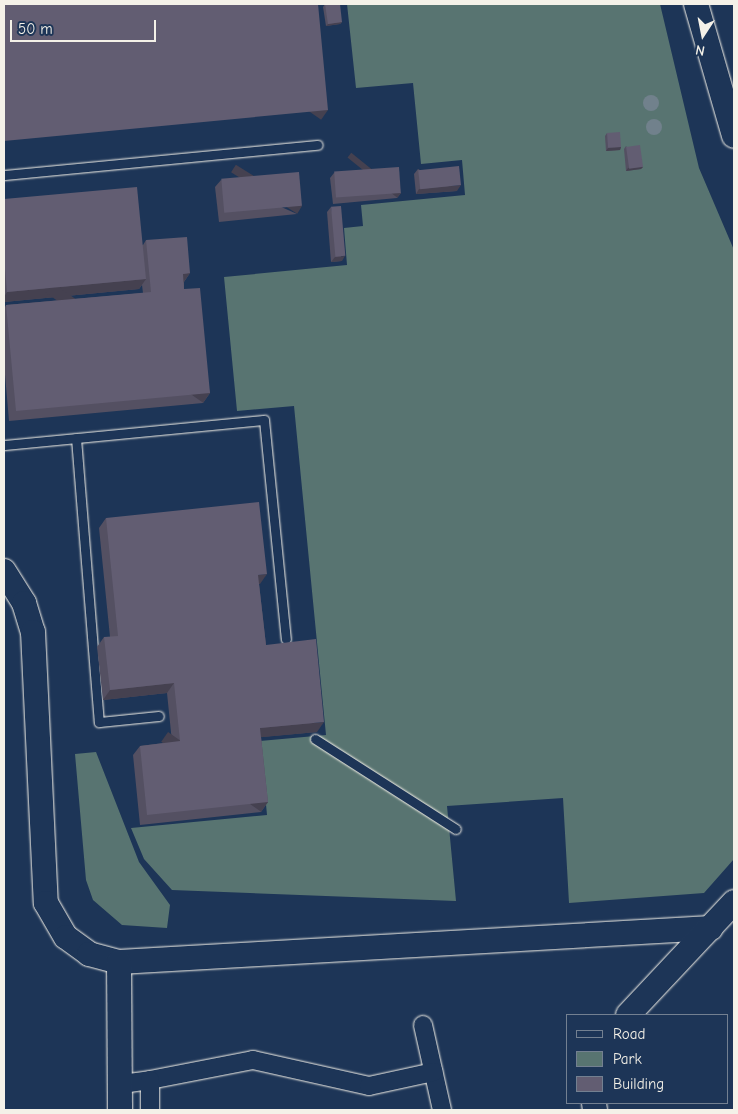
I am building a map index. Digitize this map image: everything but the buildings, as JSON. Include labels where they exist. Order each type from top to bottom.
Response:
[{"type":"street","points":[[696,4],[734,136]]},
{"type":"street","points":[[4,570],[24,603],[33,632],[46,903],[66,937],[89,954],[119,962],[711,928]]},
{"type":"street","points":[[629,1014],[734,902]]},
{"type":"street","points":[[119,962],[122,1084],[120,1110]]},
{"type":"street","points":[[423,1025],[442,1110]]},
{"type":"street","points":[[122,1084],[253,1060],[369,1086],[434,1072]]},
{"type":"street","points":[[150,1080],[150,1110]]},
{"type":"lane","points":[[4,175],[318,145]]},
{"type":"lane","points":[[4,445],[264,420],[286,639]]},
{"type":"lane","points":[[76,438],[99,722],[159,716]]},
{"type":"lane","points":[[315,738],[456,829]]},
{"type":"green space","points":[[347,4],[660,4],[699,168],[734,250],[734,859],[704,893],[569,903],[563,798],[447,806],[456,901],[172,890],[144,859],[131,828],[267,815],[260,741],[326,735],[294,406],[237,411],[224,277],[347,265],[344,228],[363,226],[361,205],[465,195],[462,160],[421,164],[413,83],[356,88]]},
{"type":"green space","points":[[96,752],[139,862],[170,905],[167,928],[122,925],[93,900],[86,880],[75,754]]}]
